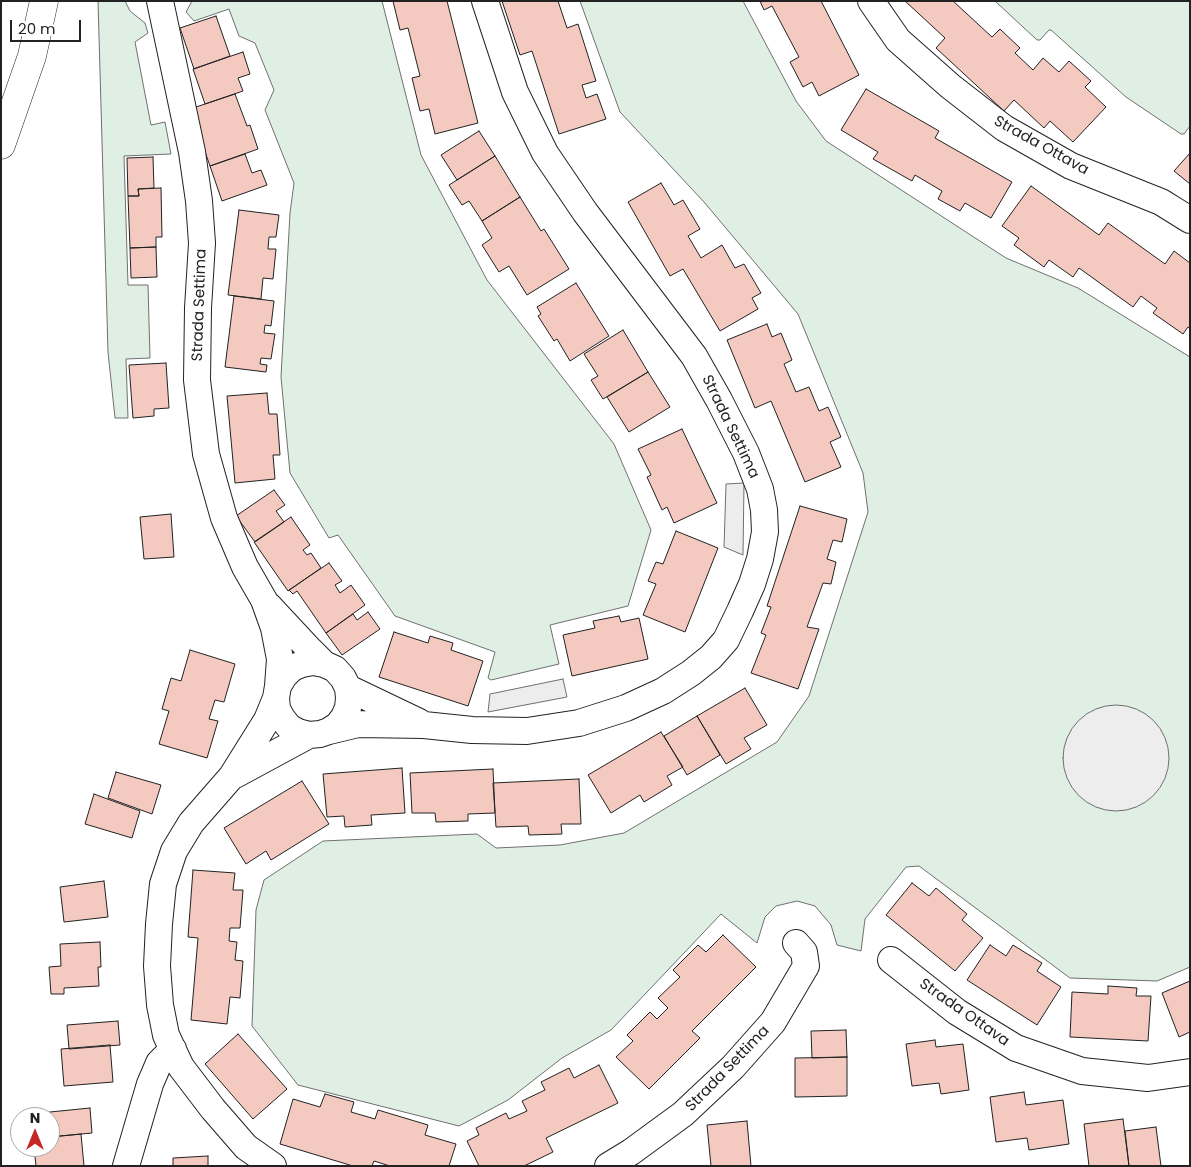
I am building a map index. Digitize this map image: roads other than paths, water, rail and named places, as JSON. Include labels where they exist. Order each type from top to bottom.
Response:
[{"type":"main road","points":[[1,145],[32,56],[44,1]]},
{"type":"street","name":"Strada Settima","points":[[160,1],[192,152],[199,201],[202,243],[198,308],[197,380],[206,454],[224,518],[245,567],[264,600],[274,628],[280,659],[277,692],[280,714],[289,726],[298,732],[319,733],[358,724],[424,724],[472,730],[528,731],[579,723],[626,708],[663,691],[711,657],[726,640],[752,584],[760,559],[765,532],[764,510],[760,489],[746,453],[694,356],[585,212],[545,153],[515,92],[485,1]]},
{"type":"street","name":"Strada Ottava","points":[[870,1],[898,40],[950,86],[1004,128],[1071,166],[1161,202],[1190,220]]},
{"type":"street","name":"Strada Settima","points":[[264,600],[324,664]]},
{"type":"street","name":"Strada Settima","points":[[232,776],[338,725],[344,718],[349,698],[348,688],[343,678],[335,669],[324,664],[308,663],[292,668],[284,676],[267,720],[232,776],[192,823],[174,851],[163,884],[157,966],[160,1005],[166,1035],[181,1067],[213,1109],[246,1147],[274,1166]]},
{"type":"street","name":"Strada Settima","points":[[348,688],[424,724]]},
{"type":"street","name":"Strada Settima","points":[[608,1166],[632,1152],[683,1114],[733,1068],[773,1022],[806,966],[804,952],[796,943]]},
{"type":"street","name":"Strada Ottava","points":[[891,960],[957,1012],[1016,1048],[1082,1071],[1148,1078],[1190,1072]]},
{"type":"street","points":[[126,1166],[150,1084],[159,1063],[172,1049]]}]
